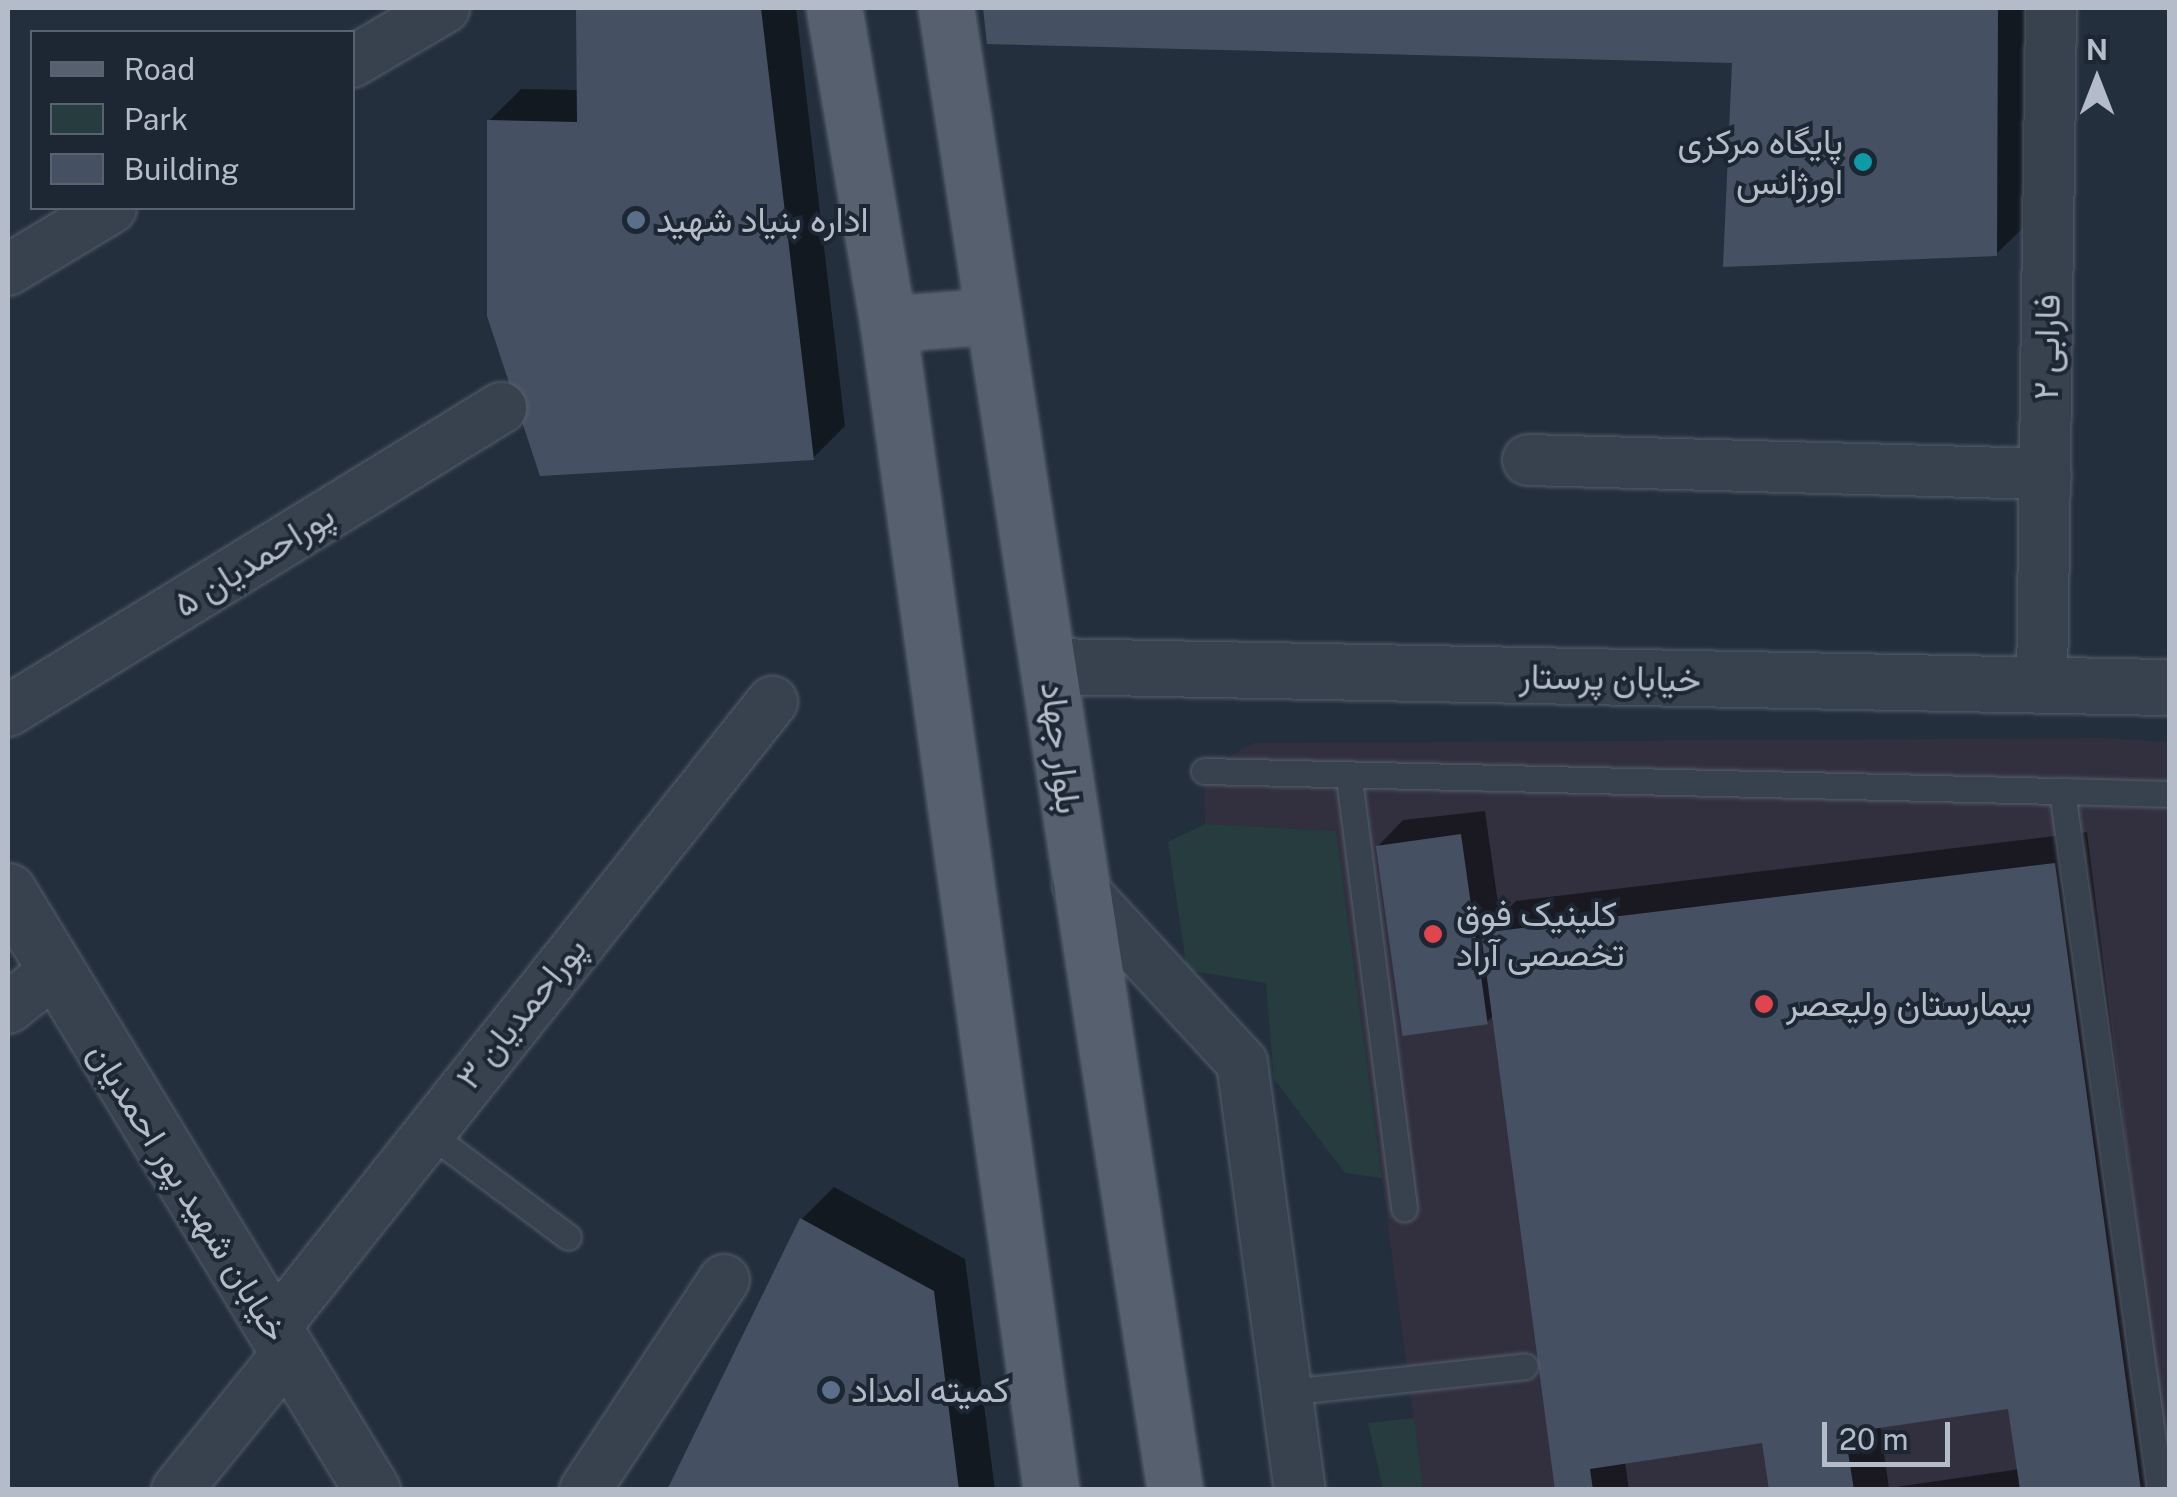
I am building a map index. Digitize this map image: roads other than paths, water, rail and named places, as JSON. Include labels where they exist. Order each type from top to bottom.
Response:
[{"type":"main road","points":[[834,8],[888,324],[1051,1490]]},
{"type":"main road","name":"بلوار جهاد","points":[[946,8],[1051,666],[1078,885],[1176,1490]]},
{"type":"main road","points":[[888,324],[994,316]]},
{"type":"street","points":[[355,60],[444,8]]},
{"type":"street","name":"فارابی ۲","points":[[2042,687],[2051,8]]},
{"type":"street","points":[[8,270],[108,210]]},
{"type":"street","name":"پوراحمدیان ۵","points":[[8,712],[500,408]]},
{"type":"street","points":[[1528,460],[2046,474]]},
{"type":"street","name":"خیابان پرستار","points":[[1051,666],[2170,687]]},
{"type":"street","name":"پوراحمدیان ۳","points":[[177,1490],[426,1131],[772,702]]},
{"type":"street","points":[[1078,885],[1242,1063],[1300,1490]]},
{"type":"street","name":"خیابان شهید پور احمدیان","points":[[8,892],[52,973],[372,1490]]},
{"type":"street","points":[[8,1008],[52,973]]},
{"type":"street","points":[[585,1490],[724,1280]]},
{"type":"lane","points":[[1204,771],[1348,778],[2170,794]]},
{"type":"lane","points":[[1348,778],[1404,1208]]},
{"type":"lane","points":[[2062,791],[2160,1490]]},
{"type":"lane","points":[[426,1131],[568,1237]]},
{"type":"lane","points":[[1287,1392],[1525,1366]]},
{"type":"place","name":"پایگاه مرکزی اورژانس","points":[[1863,162]]},
{"type":"place","name":"اداره بنیاد شهید","points":[[636,220]]},
{"type":"place","name":"کلینیک فوق تخصصی آراد","points":[[1433,934]]},
{"type":"place","name":"بیمارستان ولیعصر","points":[[1764,1004]]},
{"type":"place","name":"کمیته امداد","points":[[831,1390]]}]
